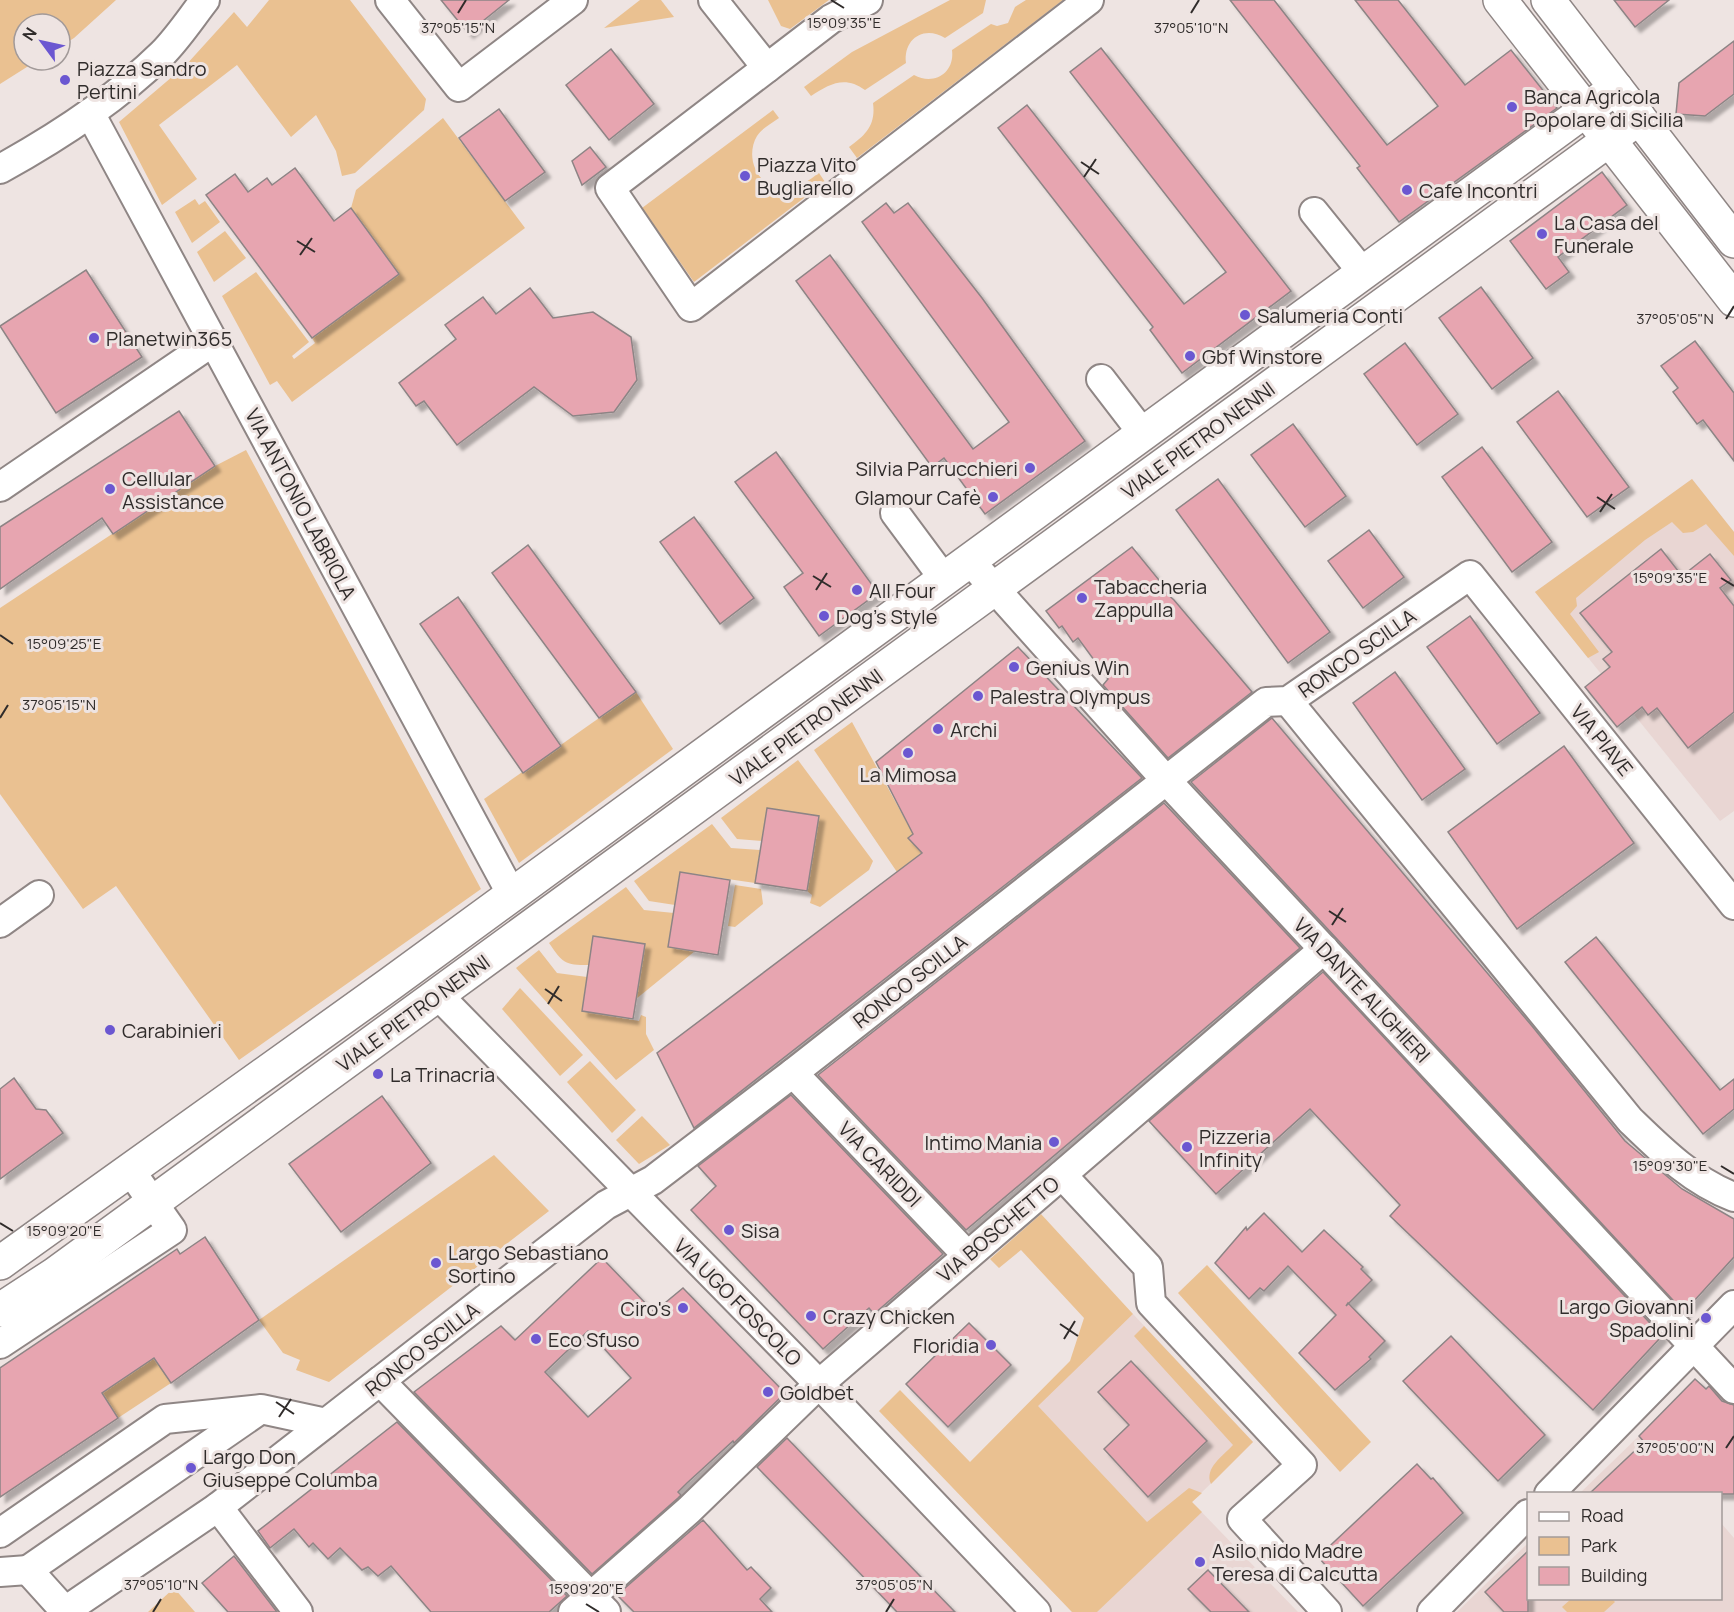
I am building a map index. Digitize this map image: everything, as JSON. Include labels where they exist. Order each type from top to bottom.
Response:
[{"type":"street","points":[[2,162],[58,137],[90,113],[162,54],[205,0]]},
{"type":"street","points":[[390,0],[459,87],[573,0]]},
{"type":"street","points":[[712,0],[767,68]]},
{"type":"street","points":[[868,0],[831,19],[610,188],[691,307],[1089,0]]},
{"type":"street","points":[[1500,0],[1734,300]]},
{"type":"street","points":[[1548,0],[1734,241]]},
{"type":"street","name":"VIALE PIETRO NENNI","points":[[0,1263],[437,950],[1616,88]]},
{"type":"street","name":"VIA ANTONIO LABRIOLA","points":[[90,113],[512,895]]},
{"type":"street","name":"VIALE PIETRO NENNI","points":[[0,1310],[154,1202],[1639,118]]},
{"type":"street","points":[[1314,212],[1364,274]]},
{"type":"street","points":[[1294,325],[1316,354]]},
{"type":"street","points":[[0,487],[214,341]]},
{"type":"street","points":[[1101,379],[1144,435]]},
{"type":"street","name":"VIA DANTE ALIGHIERI","points":[[895,513],[957,570],[993,590],[1324,950],[1734,1389]]},
{"type":"street","name":"RONCO SCILLA","points":[[28,1570],[65,1611],[218,1507],[606,1205],[653,1180],[793,1073],[1165,778],[1266,702],[1288,701],[1470,575]]},
{"type":"street","name":"VIA PIAVE","points":[[1470,575],[1734,905]]},
{"type":"street","points":[[798,687],[819,717]]},
{"type":"street","points":[[1288,701],[1630,1120],[1676,1164],[1717,1190],[1734,1197]]},
{"type":"street","points":[[0,923],[39,895]]},
{"type":"street","name":"VIA UGO FOSCOLO","points":[[437,950],[448,987],[629,1192],[819,1384],[1036,1612]]},
{"type":"street","name":"VIA BOSCHETTO","points":[[590,1607],[819,1384],[1324,950]]},
{"type":"street","points":[[390,984],[411,1014]]},
{"type":"street","name":"VIA CARIDDI","points":[[793,1073],[967,1255]]},
{"type":"street","points":[[0,1344],[172,1230],[130,1170]]},
{"type":"street","points":[[1062,1175],[1148,1267],[1151,1303],[1302,1465],[1242,1519],[1327,1612]]},
{"type":"street","points":[[1551,1492],[1734,1305]]},
{"type":"street","points":[[380,1381],[590,1607]]},
{"type":"street","points":[[0,1572],[28,1570],[261,1409]]},
{"type":"street","points":[[0,1533],[165,1419],[261,1409],[326,1423]]},
{"type":"street","points":[[218,1507],[298,1612]]},
{"type":"street","points":[[1432,1612],[1527,1515]]},
{"type":"shaded area","points":[[1692,479],[1734,532],[1734,811],[1720,821],[1535,592]]},
{"type":"shaded area","points":[[1133,1314],[1253,1442],[1192,1502],[1298,1612],[1072,1612],[951,1485]]},
{"type":"shaded area","points":[[1639,1436],[1692,1492],[1581,1492]]},
{"type":"shaded area","points":[[1722,1524],[1734,1538],[1734,1612],[1457,1612],[1527,1544],[1527,1600],[1722,1600]]},
{"type":"green space","points":[[0,0],[116,0],[72,39],[72,12],[12,12],[12,72],[19,72],[0,84]]},
{"type":"green space","points":[[269,0],[350,0],[426,99],[424,110],[355,173],[342,176],[336,151],[316,115],[291,137],[237,65],[159,125],[197,179],[162,205],[119,122],[186,65],[234,12],[247,27]]},
{"type":"green space","points":[[640,0],[661,0],[674,17],[604,28]]},
{"type":"green space","points":[[768,0],[829,0],[790,29],[781,26]]},
{"type":"green space","points":[[950,0],[986,0],[983,13],[945,38],[930,33],[916,37],[908,47],[906,63],[865,90],[858,85],[844,82],[831,85],[811,96],[804,87],[852,52]]},
{"type":"green space","points":[[1026,0],[1063,0],[857,158],[849,147],[868,129],[873,117],[873,103],[914,75],[929,79],[942,75],[950,65],[952,50],[991,24],[997,26],[1008,23],[1015,7]]},
{"type":"green space","points":[[773,110],[779,118],[761,131],[753,145],[752,155],[757,173],[763,180],[779,189],[797,187],[819,173],[825,182],[694,282],[642,208]]},
{"type":"green space","points":[[443,118],[525,228],[292,402],[277,381],[270,385],[222,296],[256,272],[309,342],[292,356],[294,359],[315,343],[312,338],[399,274],[351,208],[356,190]]},
{"type":"green space","points":[[195,199],[199,205],[205,201],[220,222],[192,243],[175,212]]},
{"type":"green space","points":[[225,231],[246,258],[214,282],[197,252]]},
{"type":"green space","points":[[246,450],[481,889],[239,1060],[116,886],[83,909],[0,794],[0,608],[215,466]]},
{"type":"green space","points":[[1692,479],[1734,532],[1734,556],[1706,524],[1693,532],[1683,533],[1672,522],[1645,540],[1576,598],[1577,606],[1570,614],[1599,652],[1588,658],[1535,592]]},
{"type":"green space","points":[[636,692],[673,749],[519,863],[484,799]]},
{"type":"green space","points":[[852,722],[913,834],[908,838],[922,853],[897,872],[814,750]]},
{"type":"green space","points":[[798,760],[873,861],[869,870],[820,907],[810,903],[812,895],[807,891],[819,816],[767,808],[762,841],[737,839],[721,818]]},
{"type":"green space","points":[[712,824],[731,848],[760,850],[755,883],[680,872],[675,905],[649,901],[634,881]]},
{"type":"green space","points":[[735,885],[761,889],[763,904],[735,927],[728,926]]},
{"type":"green space","points":[[626,887],[644,910],[674,913],[668,947],[695,951],[636,999],[645,944],[594,936],[589,965],[565,962],[549,943]]},
{"type":"green space","points":[[539,950],[557,973],[587,977],[582,1011],[639,1021],[641,1015],[646,1017],[646,1034],[654,1050],[616,1080],[516,968]]},
{"type":"green space","points":[[520,988],[583,1055],[560,1076],[502,1009]]},
{"type":"green space","points":[[590,1061],[636,1110],[612,1133],[567,1082]]},
{"type":"green space","points":[[642,1116],[670,1145],[639,1164],[616,1140]]},
{"type":"green space","name":"Largo Sebastiano Sortino","points":[[494,1155],[549,1211],[329,1382],[296,1370],[300,1360],[283,1353],[259,1320]]},
{"type":"green space","points":[[1041,1214],[1133,1314],[1038,1406],[1147,1522],[1189,1488],[1202,1493],[1192,1502],[1202,1512],[1097,1612],[1072,1612],[879,1411],[900,1390],[970,1462],[1070,1361],[1084,1318],[1021,1250],[999,1268],[990,1259]]},
{"type":"green space","points":[[1207,1265],[1371,1442],[1340,1472],[1178,1293]]},
{"type":"green space","points":[[112,1295],[171,1383],[118,1418],[102,1393],[132,1373]]},
{"type":"green space","points":[[1144,1326],[1253,1442],[1211,1484],[1212,1468],[1233,1445],[1134,1336]]},
{"type":"green space","points":[[174,1588],[195,1612],[148,1612]]},
{"type":"green space","points":[[1570,1600],[1613,1600],[1615,1602],[1604,1612],[1567,1612],[1562,1607]]},
{"type":"building","points":[[441,0],[509,0],[468,33]]},
{"type":"building","points":[[1230,0],[1274,0],[1387,145],[1438,106],[1355,0],[1398,0],[1465,85],[1511,50],[1557,108],[1399,222],[1357,168],[1360,166]]},
{"type":"building","points":[[1614,0],[1669,0],[1635,27]]},
{"type":"building","points":[[1734,41],[1734,94],[1705,116],[1676,114],[1679,83]]},
{"type":"building","points":[[1101,48],[1291,291],[1182,373],[1150,330],[1153,327],[998,128],[1027,105],[1184,304],[1226,272],[1070,72]]},
{"type":"building","points":[[611,49],[654,104],[609,140],[566,85]]},
{"type":"building","points":[[499,109],[545,172],[505,201],[459,138]]},
{"type":"building","points":[[590,147],[606,167],[582,185],[572,161]]},
{"type":"building","points":[[295,168],[334,221],[351,208],[399,274],[312,338],[206,195],[235,174],[248,192],[267,178],[272,185]]},
{"type":"building","points":[[1602,172],[1627,205],[1558,257],[1569,272],[1546,289],[1510,241]]},
{"type":"building","points":[[886,203],[894,213],[908,203],[982,298],[1085,441],[985,514],[944,458],[932,467],[796,281],[830,255],[973,449],[1009,422],[862,222]]},
{"type":"building","points":[[86,270],[142,357],[56,413],[0,326]]},
{"type":"building","points":[[1481,287],[1533,358],[1492,389],[1439,318]]},
{"type":"building","points":[[530,288],[553,318],[593,312],[631,337],[637,380],[614,412],[573,416],[534,387],[457,445],[424,401],[416,406],[399,383],[456,339],[445,325],[483,297],[496,314]]},
{"type":"building","points":[[1695,341],[1734,393],[1734,461],[1703,420],[1697,424],[1673,392],[1678,388],[1661,366]]},
{"type":"building","points":[[1405,343],[1458,414],[1417,445],[1364,374]]},
{"type":"building","points":[[1558,391],[1629,487],[1587,517],[1517,422]]},
{"type":"building","points":[[179,411],[215,466],[113,534],[102,518],[0,589],[0,527]]},
{"type":"building","points":[[1293,424],[1346,496],[1305,527],[1251,455]]},
{"type":"building","points":[[1482,447],[1552,542],[1512,572],[1442,477]]},
{"type":"building","points":[[776,452],[878,593],[819,636],[784,587],[803,573],[735,482]]},
{"type":"building","points":[[1218,479],[1330,632],[1288,663],[1176,510]]},
{"type":"building","points":[[694,517],[754,598],[720,624],[660,542]]},
{"type":"building","points":[[1369,530],[1404,577],[1363,608],[1328,561]]},
{"type":"building","points":[[528,545],[636,692],[599,718],[492,573]]},
{"type":"building","points":[[1132,547],[1159,580],[1155,583],[1174,600],[1252,692],[1168,758],[1103,685],[1108,679],[1078,638],[1073,642],[1062,626],[1059,628],[1046,611]]},
{"type":"building","points":[[1661,549],[1682,576],[1710,554],[1731,580],[1720,588],[1734,606],[1734,712],[1688,748],[1657,708],[1648,715],[1642,707],[1617,727],[1585,687],[1610,667],[1603,659],[1612,652],[1580,613]]},
{"type":"building","points":[[458,597],[561,746],[523,773],[420,624]]},
{"type":"building","points":[[1470,616],[1540,713],[1497,744],[1427,647]]},
{"type":"building","points":[[1018,647],[1142,778],[694,1128],[657,1053],[922,853],[908,838],[913,834],[876,762]]},
{"type":"building","points":[[1395,672],[1465,769],[1422,800],[1353,703]]},
{"type":"building","points":[[1272,718],[1532,1026],[1625,1141],[1682,1189],[1734,1219],[1734,1257],[1684,1312],[1191,782]]},
{"type":"building","points":[[1564,746],[1634,843],[1517,929],[1448,832]]},
{"type":"building","points":[[1164,803],[1300,948],[966,1230],[818,1075]]},
{"type":"building","points":[[767,808],[819,816],[807,891],[755,883]]},
{"type":"building","points":[[680,872],[730,880],[718,955],[668,947]]},
{"type":"building","points":[[593,936],[645,944],[633,1019],[582,1011]]},
{"type":"building","points":[[1596,937],[1720,1090],[1734,1079],[1734,1109],[1703,1134],[1565,962]]},
{"type":"building","points":[[1323,972],[1662,1336],[1593,1410],[1390,1216],[1400,1205],[1310,1109],[1216,1194],[1149,1121]]},
{"type":"building","points":[[14,1078],[36,1109],[46,1110],[63,1133],[0,1179],[0,1089]]},
{"type":"building","points":[[791,1095],[943,1254],[874,1314],[869,1308],[823,1349],[691,1210],[716,1186],[698,1166]]},
{"type":"building","points":[[382,1096],[431,1163],[341,1232],[289,1164]]},
{"type":"building","points":[[1264,1213],[1302,1252],[1324,1230],[1363,1267],[1361,1269],[1372,1280],[1348,1304],[1385,1341],[1369,1357],[1371,1359],[1335,1390],[1299,1353],[1336,1315],[1288,1266],[1264,1291],[1260,1288],[1249,1299],[1215,1263],[1246,1227],[1247,1230]]},
{"type":"building","points":[[205,1237],[259,1320],[171,1383],[154,1358],[102,1393],[118,1418],[0,1497],[0,1368],[177,1249],[180,1254]]},
{"type":"building","points":[[602,1258],[654,1312],[683,1288],[785,1393],[734,1443],[733,1441],[687,1483],[678,1492],[681,1495],[678,1498],[592,1574],[414,1392],[501,1326],[515,1340]],"holes":[[[588,1331],[631,1378],[588,1417],[545,1372]]]},
{"type":"building","points":[[969,1323],[1011,1365],[948,1427],[906,1384]]},
{"type":"building","points":[[1451,1336],[1545,1435],[1498,1481],[1403,1381]]},
{"type":"building","points":[[1131,1361],[1207,1441],[1148,1497],[1104,1449],[1129,1425],[1098,1392]]},
{"type":"building","points":[[1695,1379],[1706,1389],[1709,1386],[1722,1401],[1734,1405],[1734,1494],[1722,1494],[1722,1492],[1591,1492],[1644,1442],[1639,1436]]},
{"type":"building","points":[[397,1422],[567,1596],[549,1612],[431,1612],[391,1566],[378,1576],[368,1567],[362,1570],[340,1548],[328,1559],[313,1543],[309,1547],[294,1529],[270,1548],[258,1531]]},
{"type":"building","points":[[787,1438],[955,1612],[897,1612],[757,1467]]},
{"type":"building","points":[[1417,1464],[1431,1479],[1433,1478],[1463,1513],[1363,1606],[1318,1557]]},
{"type":"building","points":[[703,1520],[747,1570],[751,1567],[771,1588],[760,1599],[772,1612],[634,1612],[617,1595]]},
{"type":"building","points":[[1527,1552],[1528,1612],[1504,1612],[1485,1592]]},
{"type":"building","points":[[234,1556],[277,1612],[228,1612],[202,1583]]},
{"type":"building","points":[[1208,1570],[1249,1612],[1211,1612],[1188,1589]]},
{"type":"place","name":"Piazza Sandro Pertini","points":[[65,80]]},
{"type":"place","name":"Banca Agricola Popolare di Sicilia","points":[[1512,107]]},
{"type":"place","name":"Piazza Vito Bugliarello","points":[[745,176]]},
{"type":"place","name":"Cafe Incontri","points":[[1407,190]]},
{"type":"place","name":"La Casa del Funerale","points":[[1542,234]]},
{"type":"place","name":"Salumeria Conti","points":[[1245,315]]},
{"type":"place","name":"Planetwin365","points":[[94,338]]},
{"type":"place","name":"Gbf Winstore","points":[[1190,356]]},
{"type":"place","name":"Silvia Parrucchieri","points":[[1030,468]]},
{"type":"place","name":"Cellular Assistance","points":[[110,489]]},
{"type":"place","name":"Glamour Cafè","points":[[993,497]]},
{"type":"place","name":"All Four","points":[[857,590]]},
{"type":"place","name":"Tabaccheria Zappulla","points":[[1082,598]]},
{"type":"place","name":"Dog's Style","points":[[824,616]]},
{"type":"place","name":"Genius Win","points":[[1014,667]]},
{"type":"place","name":"Palestra Olympus","points":[[978,696]]},
{"type":"place","name":"Archi","points":[[938,729]]},
{"type":"place","name":"La Mimosa","points":[[908,753]]},
{"type":"place","name":"Carabinieri","points":[[110,1030]]},
{"type":"place","name":"La Trinacria","points":[[378,1074]]},
{"type":"place","name":"Intimo Mania","points":[[1054,1142]]},
{"type":"place","name":"Pizzeria Infinity","points":[[1187,1147]]},
{"type":"place","name":"Sisa","points":[[729,1230]]},
{"type":"place","name":"Largo Sebastiano Sortino","points":[[436,1263]]},
{"type":"place","name":"Ciro's","points":[[683,1308]]},
{"type":"place","name":"Crazy Chicken","points":[[811,1316]]},
{"type":"place","name":"Largo Giovanni Spadolini","points":[[1706,1318]]},
{"type":"place","name":"Eco Sfuso","points":[[536,1339]]},
{"type":"place","name":"Floridia","points":[[991,1345]]},
{"type":"place","name":"Goldbet","points":[[768,1392]]},
{"type":"place","name":"Largo Don Giuseppe Columba","points":[[191,1468]]},
{"type":"place","name":"Asilo nido Madre Teresa di Calcutta","points":[[1200,1562]]}]
